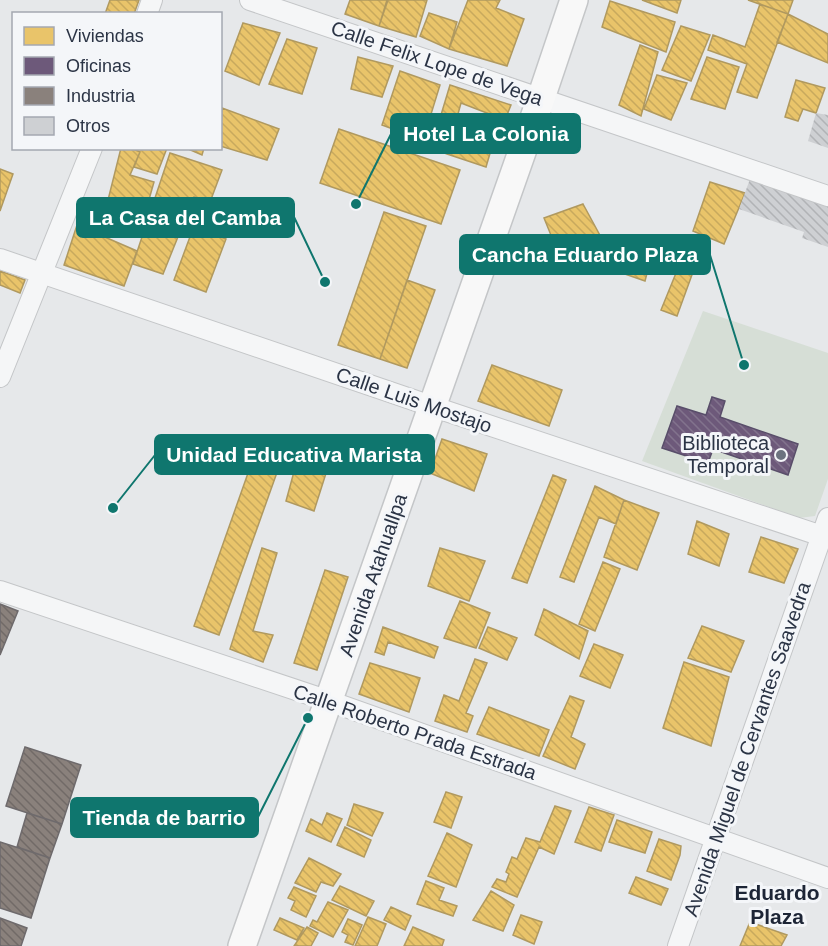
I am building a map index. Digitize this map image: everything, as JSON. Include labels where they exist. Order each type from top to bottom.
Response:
[{"type":"main road","name":"Avenida Atahuallpa","points":[[242,946],[574,0]]},
{"type":"street","name":"Calle Felix Lope de Vega","points":[[250,0],[828,196]]},
{"type":"street","points":[[0,377],[91,150]]},
{"type":"street","name":"Calle Luis Mostajo","points":[[0,259],[431,406],[826,531]]},
{"type":"street","name":"Avenida Miguel de Cervantes Saavedra","points":[[678,946],[826,531]]},
{"type":"street","name":"Calle Roberto Prada Estrada","points":[[0,591],[329,701],[828,878]]},
{"type":"shaded area","points":[[703,311],[828,353],[828,479],[815,516],[799,518],[642,461]]},
{"type":"building: Viviendas","points":[[110,0],[139,0],[135,12],[106,12]]},
{"type":"building: Viviendas","points":[[350,0],[387,0],[379,26],[345,14]]},
{"type":"building: Viviendas","points":[[388,0],[427,0],[416,37],[379,26]]},
{"type":"building: Viviendas","points":[[468,0],[500,0],[496,8],[524,19],[507,66],[449,49]]},
{"type":"building: Viviendas","points":[[642,0],[681,0],[677,13]]},
{"type":"building: Viviendas","points":[[748,0],[793,0],[788,14]]},
{"type":"building: Viviendas","points":[[610,1],[675,22],[666,52],[602,27]]},
{"type":"building: Viviendas","points":[[760,4],[788,14],[757,98],[737,92],[747,64],[708,50],[713,35],[745,47]]},
{"type":"building: Viviendas","points":[[429,13],[457,22],[449,49],[420,36]]},
{"type":"building: Viviendas","points":[[788,14],[828,34],[828,63],[777,42]]},
{"type":"building: Viviendas","points":[[243,23],[280,33],[259,85],[225,71]]},
{"type":"building: Viviendas","points":[[681,26],[710,35],[691,81],[662,70]]},
{"type":"building: Viviendas","points":[[287,39],[317,48],[302,94],[269,84]]},
{"type":"building: Viviendas","points":[[640,45],[658,52],[641,116],[619,105]]},
{"type":"building: Viviendas","points":[[358,57],[393,66],[382,97],[351,89]]},
{"type":"building: Viviendas","points":[[707,57],[739,67],[725,109],[691,99]]},
{"type":"building: Viviendas","points":[[400,71],[440,85],[423,140],[382,125]]},
{"type":"building: Viviendas","points":[[657,75],[687,83],[671,120],[644,109]]},
{"type":"building: Viviendas","points":[[796,80],[825,88],[816,113],[803,109],[798,121],[785,117]]},
{"type":"building: Viviendas","points":[[450,85],[511,105],[505,120],[461,103],[447,154],[431,148]]},
{"type":"building: Viviendas","points":[[222,108],[279,129],[267,160],[222,147]]},
{"type":"building: Viviendas","points":[[459,121],[496,133],[486,167],[447,154]]},
{"type":"building: Viviendas","points":[[339,129],[460,170],[441,224],[320,183]]},
{"type":"building: Viviendas","points":[[120,150],[140,152],[130,175],[154,182],[144,217],[107,204]]},
{"type":"building: Viviendas","points":[[136,150],[166,150],[157,174],[134,167],[140,152]]},
{"type":"building: Viviendas","points":[[191,150],[203,150],[202,155]]},
{"type":"building: Viviendas","points":[[170,153],[222,170],[210,202],[194,197],[163,274],[133,264]]},
{"type":"building: Viviendas","points":[[0,169],[13,174],[0,211]]},
{"type":"building: Viviendas","points":[[710,182],[745,193],[724,244],[693,231]]},
{"type":"building: Viviendas","points":[[583,204],[603,241],[573,255],[557,250],[544,218]]},
{"type":"building: Viviendas","points":[[384,212],[426,226],[380,359],[338,345]]},
{"type":"building: Viviendas","points":[[77,225],[137,251],[124,286],[64,265]]},
{"type":"building: Viviendas","points":[[194,226],[226,239],[206,292],[174,280]]},
{"type":"building: Viviendas","points":[[607,240],[651,258],[645,281],[599,265]]},
{"type":"building: Viviendas","points":[[687,246],[701,250],[677,316],[661,310]]},
{"type":"building: Viviendas","points":[[0,271],[25,280],[20,293],[0,285]]},
{"type":"building: Viviendas","points":[[407,280],[435,290],[407,368],[380,359]]},
{"type":"building: Viviendas","points":[[492,365],[562,390],[549,426],[478,401]]},
{"type":"building: Viviendas","points":[[442,439],[487,454],[474,491],[430,473]]},
{"type":"building: Viviendas","points":[[259,442],[285,450],[219,635],[194,626]]},
{"type":"building: Viviendas","points":[[298,457],[328,467],[314,511],[286,501]]},
{"type":"building: Viviendas","points":[[553,475],[566,480],[527,583],[512,578]]},
{"type":"building: Viviendas","points":[[595,486],[624,500],[616,524],[599,517],[574,582],[560,577]]},
{"type":"building: Viviendas","points":[[624,500],[659,513],[637,570],[604,557]]},
{"type":"building: Viviendas","points":[[697,521],[729,534],[719,566],[688,554]]},
{"type":"building: Viviendas","points":[[761,537],[798,549],[784,583],[749,572]]},
{"type":"building: Viviendas","points":[[262,548],[277,553],[253,631],[273,635],[263,662],[230,649]]},
{"type":"building: Viviendas","points":[[440,548],[485,561],[469,601],[428,586]]},
{"type":"building: Viviendas","points":[[603,562],[620,569],[595,631],[579,624]]},
{"type":"building: Viviendas","points":[[325,570],[348,577],[317,670],[294,663]]},
{"type":"building: Viviendas","points":[[460,601],[490,613],[476,648],[444,638]]},
{"type":"building: Viviendas","points":[[544,609],[588,631],[579,659],[535,635]]},
{"type":"building: Viviendas","points":[[702,626],[744,641],[731,672],[688,658]]},
{"type":"building: Viviendas","points":[[383,627],[438,647],[434,658],[388,642],[384,655],[375,652]]},
{"type":"building: Viviendas","points":[[488,627],[517,638],[507,660],[479,648]]},
{"type":"building: Viviendas","points":[[594,644],[623,655],[610,688],[580,676]]},
{"type":"building: Viviendas","points":[[475,659],[487,663],[466,713],[473,716],[467,732],[435,721],[444,695],[459,701]]},
{"type":"building: Viviendas","points":[[684,662],[729,677],[711,746],[663,728]]},
{"type":"building: Viviendas","points":[[370,663],[420,678],[409,712],[359,694]]},
{"type":"building: Viviendas","points":[[570,696],[584,701],[571,737],[585,744],[575,769],[543,756]]},
{"type":"building: Viviendas","points":[[489,707],[549,730],[539,756],[477,734]]},
{"type":"building: Viviendas","points":[[446,792],[462,797],[451,828],[434,822]]},
{"type":"building: Viviendas","points":[[354,804],[383,813],[372,836],[347,825]]},
{"type":"building: Viviendas","points":[[555,806],[571,811],[554,854],[539,847],[517,897],[492,887],[497,879],[506,882],[509,874],[506,872],[512,857],[517,859],[526,838],[540,842]]},
{"type":"building: Viviendas","points":[[589,807],[614,815],[601,851],[575,842]]},
{"type":"building: Viviendas","points":[[327,813],[342,819],[331,842],[306,831],[311,819],[322,825]]},
{"type":"building: Viviendas","points":[[617,820],[652,832],[645,853],[609,842]]},
{"type":"building: Viviendas","points":[[345,827],[371,840],[364,857],[337,845]]},
{"type":"building: Viviendas","points":[[447,833],[472,845],[456,887],[428,876]]},
{"type":"building: Viviendas","points":[[659,839],[681,846],[671,880],[647,871]]},
{"type":"building: Viviendas","points":[[309,858],[341,874],[333,886],[321,882],[316,892],[295,883]]},
{"type":"building: Viviendas","points":[[636,877],[668,889],[661,905],[629,893]]},
{"type":"building: Viviendas","points":[[426,881],[444,888],[439,900],[457,906],[453,916],[417,904]]},
{"type":"building: Viviendas","points":[[340,886],[374,901],[366,916],[332,900]]},
{"type":"building: Viviendas","points":[[294,887],[316,896],[306,917],[291,910],[295,901],[288,898]]},
{"type":"building: Viviendas","points":[[491,891],[514,905],[503,931],[473,920]]},
{"type":"building: Viviendas","points":[[328,902],[348,910],[333,937],[310,926],[313,920],[317,922]]},
{"type":"building: Viviendas","points":[[391,907],[411,916],[405,930],[384,920]]},
{"type":"building: Viviendas","points":[[521,915],[542,922],[534,944],[513,935]]},
{"type":"building: Viviendas","points":[[368,917],[386,924],[377,946],[355,946]]},
{"type":"building: Viviendas","points":[[280,918],[304,928],[297,940],[274,930]]},
{"type":"building: Viviendas","points":[[348,919],[362,925],[353,945],[345,942],[348,935],[342,932]]},
{"type":"building: Viviendas","points":[[750,922],[787,935],[781,946],[740,946]]},
{"type":"building: Viviendas","points":[[307,927],[318,933],[311,946],[294,946]]},
{"type":"building: Viviendas","points":[[413,927],[444,940],[442,946],[404,946]]},
{"type":"building: Oficinas","points":[[712,397],[725,401],[720,417],[798,444],[788,475],[713,449],[708,463],[662,448],[677,406],[706,415]]},
{"type":"building: Industria","points":[[0,604],[18,611],[0,655]]},
{"type":"building: Industria","points":[[25,747],[81,765],[62,824],[6,806]]},
{"type":"building: Industria","points":[[27,813],[62,824],[50,858],[17,847]]},
{"type":"building: Industria","points":[[0,842],[50,858],[31,918],[0,908]]},
{"type":"building: Industria","points":[[0,918],[27,928],[21,946],[0,946]]},
{"type":"building: Otros","points":[[816,113],[828,115],[828,148],[808,141]]},
{"type":"building: Otros","points":[[750,179],[828,206],[828,247],[802,238],[804,232],[739,209]]},
{"type":"place","name":"Hotel La Colonia","points":[[356,204]]},
{"type":"place","name":"La Casa del Camba","points":[[325,282]]},
{"type":"place","name":"Cancha Eduardo Plaza","points":[[744,365]]},
{"type":"place","name":"Biblioteca Temporal","points":[[781,455]]},
{"type":"place","name":"Unidad Educativa Marista","points":[[113,508]]},
{"type":"place","name":"Tienda de barrio","points":[[308,718]]},
{"type":"district","name":"Eduardo Plaza","points":[[777,905]]}]
